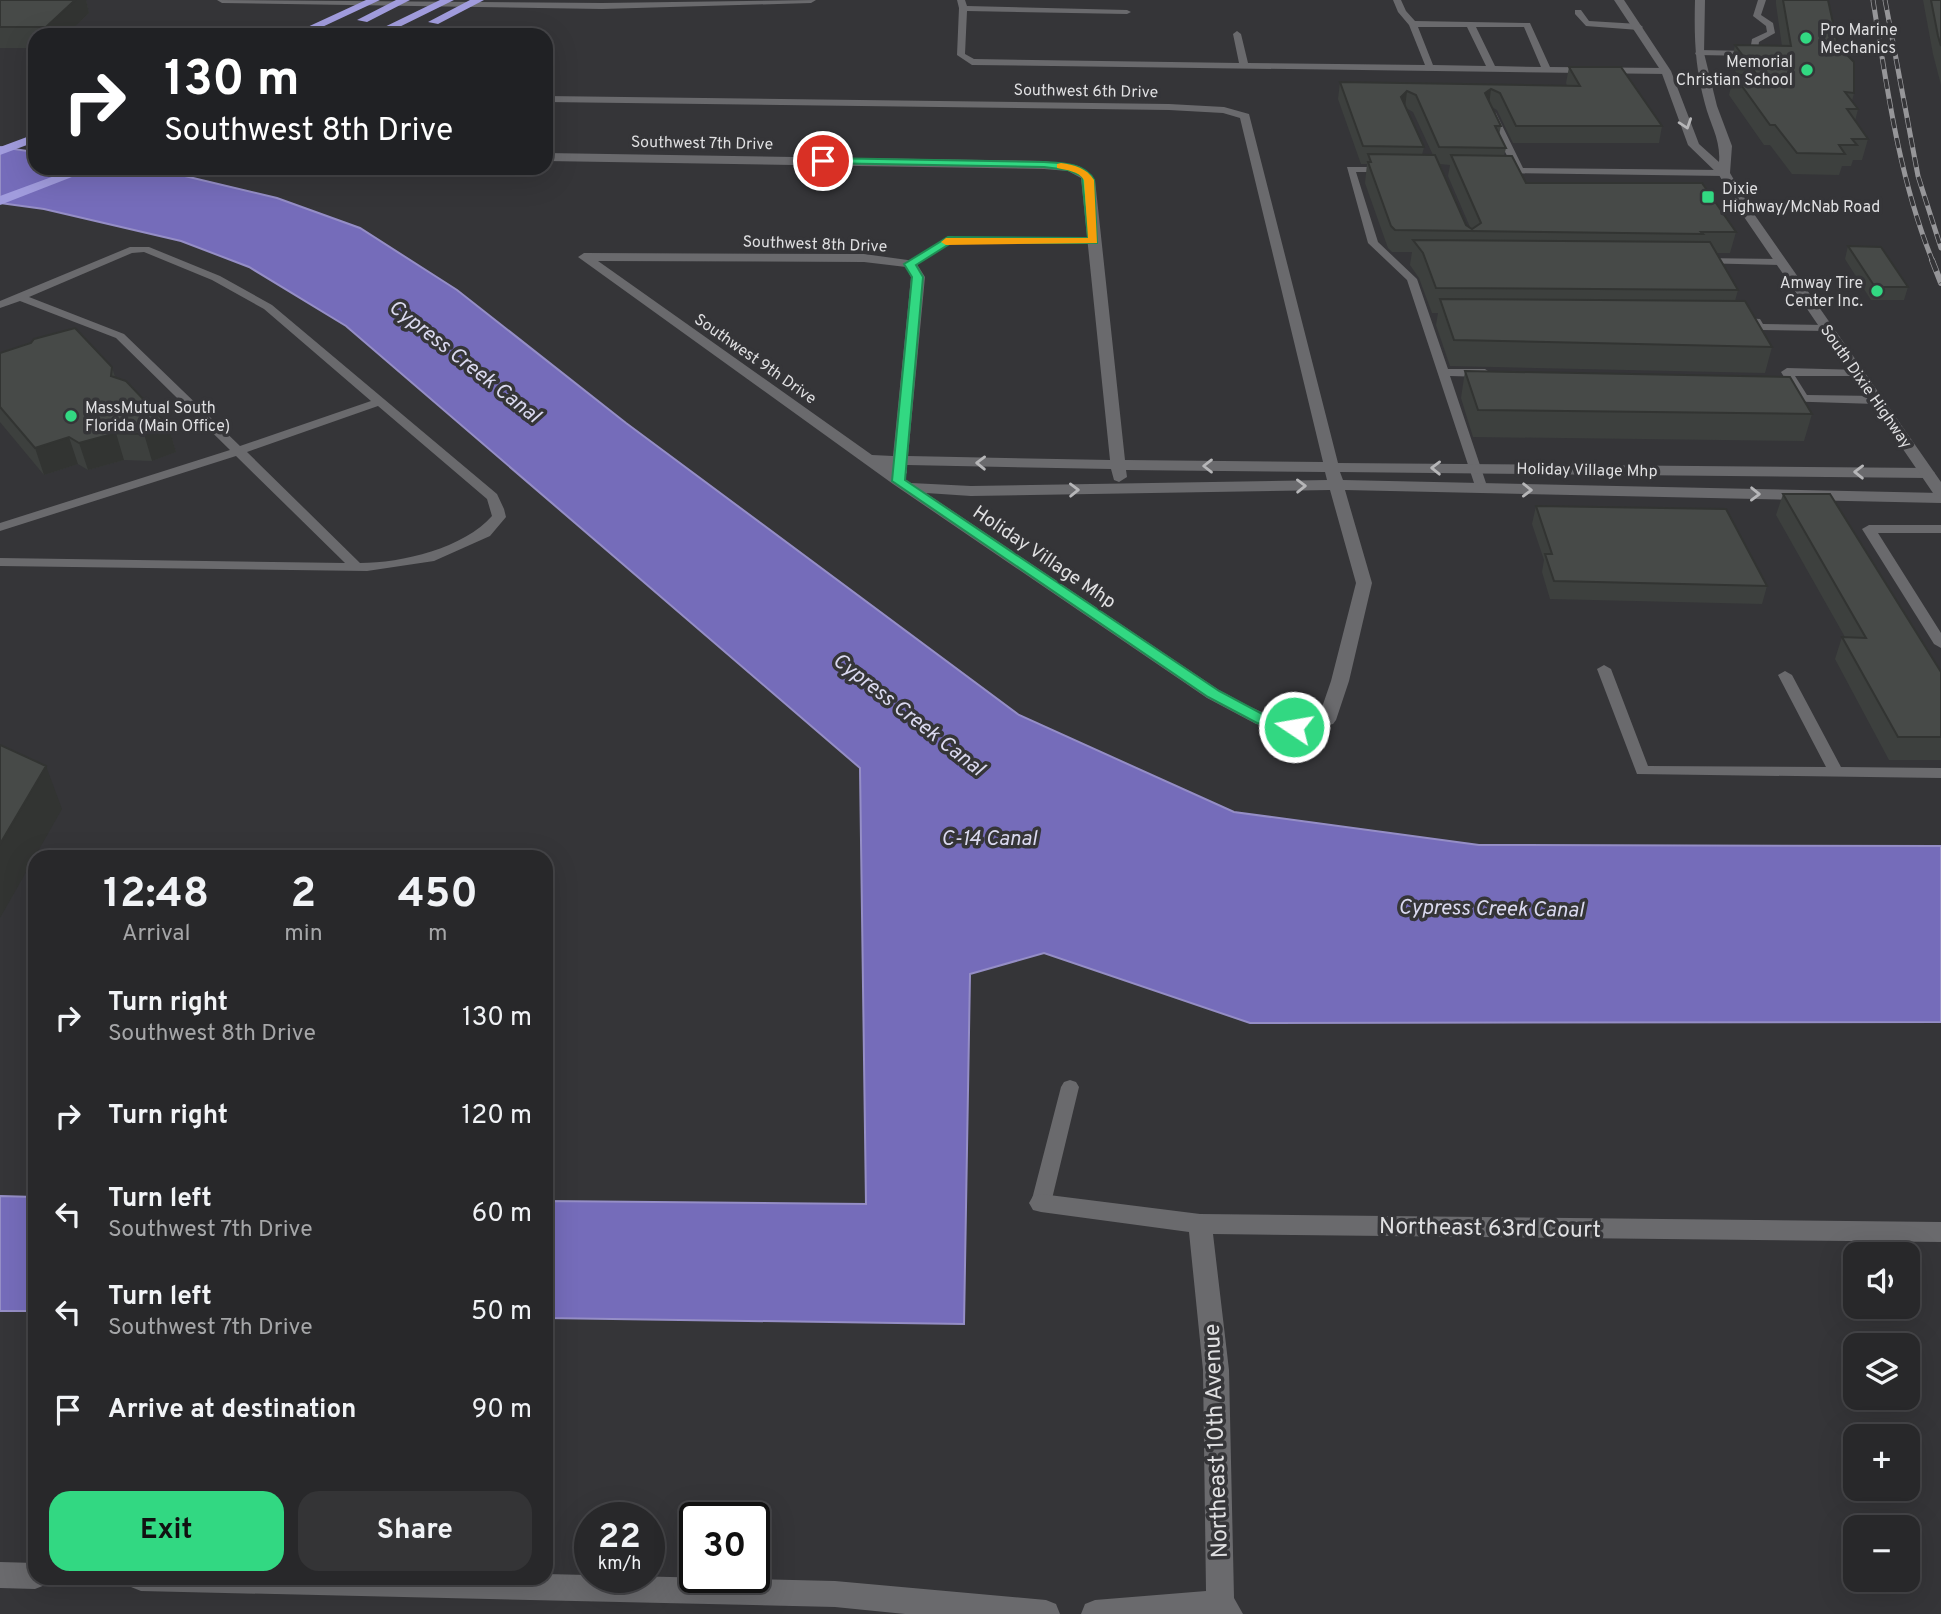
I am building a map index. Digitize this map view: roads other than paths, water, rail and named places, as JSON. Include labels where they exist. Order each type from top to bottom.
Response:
[{"type":"highway","points":[[312,28],[375,0]]},
{"type":"highway","points":[[343,28],[405,0]]},
{"type":"highway","points":[[389,28],[449,0]]},
{"type":"highway","points":[[423,27],[479,0]]},
{"type":"highway","points":[[0,151],[28,141]]},
{"type":"highway","points":[[0,164],[28,154]]},
{"type":"highway","points":[[0,186],[30,175]]},
{"type":"highway","points":[[0,201],[69,175]]},
{"type":"street","points":[[222,0],[570,6],[811,0]]},
{"type":"street","name":"South Dixie Highway","points":[[1619,0],[1666,71],[1694,145],[1724,173],[1941,495]]},
{"type":"street","points":[[1700,0],[1699,53],[1711,106],[1726,146],[1724,173]]},
{"type":"street","name":"Southwest 6th Drive","points":[[553,99],[1170,107],[1224,110],[1245,116],[1336,485]]},
{"type":"street","name":"Southwest 7th Drive","points":[[553,157],[1044,164],[1070,167],[1086,175],[1089,180],[1120,489]]},
{"type":"street","name":"Southwest 8th Drive","points":[[584,257],[864,258],[910,264],[918,277],[900,462],[903,484]]},
{"type":"street","name":"Southwest 9th Drive","points":[[584,257],[903,484]]},
{"type":"street","name":"Holiday Village Mhp","points":[[870,460],[1927,473]]},
{"type":"street","name":"Holiday Village Mhp","points":[[903,484],[971,491],[1336,485],[1941,495]]},
{"type":"street","name":"Holiday Village Mhp","points":[[903,484],[1213,694],[1262,720],[1294,727],[1327,720],[1340,681],[1364,583],[1336,485]]},
{"type":"street","name":"Northeast 63rd Court","points":[[1041,1203],[1200,1224],[1941,1232]]},
{"type":"street","name":"Northeast 10th Avenue","points":[[1200,1224],[1216,1370],[1225,1608]]},
{"type":"street","points":[[0,1575],[28,1576]]},
{"type":"street","points":[[328,1585],[1046,1614]]},
{"type":"street","points":[[1095,1614],[1225,1608]]},
{"type":"lane","points":[[1397,0],[1402,12],[1413,24],[1430,68]]},
{"type":"lane","points":[[1699,53],[1754,54],[1755,41],[1771,33],[1770,25],[1757,16],[1762,0]]},
{"type":"lane","points":[[1127,12],[962,4],[961,55],[972,62],[1666,71]]},
{"type":"lane","points":[[1578,12],[1586,23],[1639,27]]},
{"type":"lane","points":[[1413,24],[1527,25],[1547,70]]},
{"type":"lane","points":[[1470,24],[1492,69]]},
{"type":"lane","points":[[1237,34],[1244,66]]},
{"type":"lane","points":[[1489,111],[1519,171]]},
{"type":"lane","points":[[1404,170],[1350,169],[1373,243],[1412,279],[1442,372],[1454,391],[1482,489]]},
{"type":"lane","points":[[1492,171],[1637,177],[1724,173]]},
{"type":"lane","points":[[910,264],[948,240],[1094,241]]},
{"type":"lane","points":[[0,305],[130,250],[145,249],[216,278],[268,307],[492,496],[499,517],[485,533],[429,558],[356,566],[0,562]]},
{"type":"lane","points":[[1390,259],[1403,259]]},
{"type":"lane","points":[[1692,261],[1782,262]]},
{"type":"lane","points":[[20,297],[120,336],[236,452],[356,566]]},
{"type":"lane","points":[[1425,319],[1438,319]]},
{"type":"lane","points":[[1732,321],[1756,321],[1760,327],[1826,328]]},
{"type":"lane","points":[[1442,372],[1497,373]]},
{"type":"lane","points":[[1803,398],[1785,380],[1787,372],[1857,372]]},
{"type":"lane","points":[[1777,398],[1876,400]]},
{"type":"lane","points":[[0,527],[236,452],[379,402]]},
{"type":"lane","points":[[1941,529],[1869,529],[1941,644]]},
{"type":"lane","points":[[1604,669],[1642,771],[1941,773]]},
{"type":"lane","points":[[1785,675],[1836,772]]},
{"type":"lane","points":[[1041,1203],[1070,1087]]},
{"type":"water","name":"C-14 Canal","points":[[0,147],[28,151],[28,175],[181,175],[277,198],[360,228],[457,290],[626,423],[1019,715],[1234,812],[1479,845],[1941,846],[1941,1022],[1250,1023],[1044,953],[970,974],[964,1324],[553,1318],[553,1201],[866,1204],[860,768],[346,326],[249,267],[181,241],[44,209],[0,203]]},
{"type":"water","points":[[0,1196],[28,1197],[28,1311],[0,1311]]},
{"type":"railway","points":[[1873,0],[1903,166],[1921,231],[1933,262]]},
{"type":"railway","points":[[1885,0],[1918,176],[1941,248]]},
{"type":"railway","points":[[1932,260],[1941,283]]},
{"type":"place","name":"Pro Marine Mechanics","points":[[1806,38]]},
{"type":"place","name":"Memorial Christian School","points":[[1807,70]]},
{"type":"place","name":"Dixie Highway/McNab Road","points":[[1708,197]]},
{"type":"place","name":"Amway Tire Center Inc.","points":[[1877,291]]},
{"type":"place","name":"MassMutual South Florida (Main Office)","points":[[71,416]]},
{"type":"water label","name":"Cypress Creek Canal","points":[[465,361]]},
{"type":"water label","name":"Cypress Creek Canal","points":[[909,714]]},
{"type":"water label","name":"Cypress Creek Canal","points":[[1491,908]]}]
